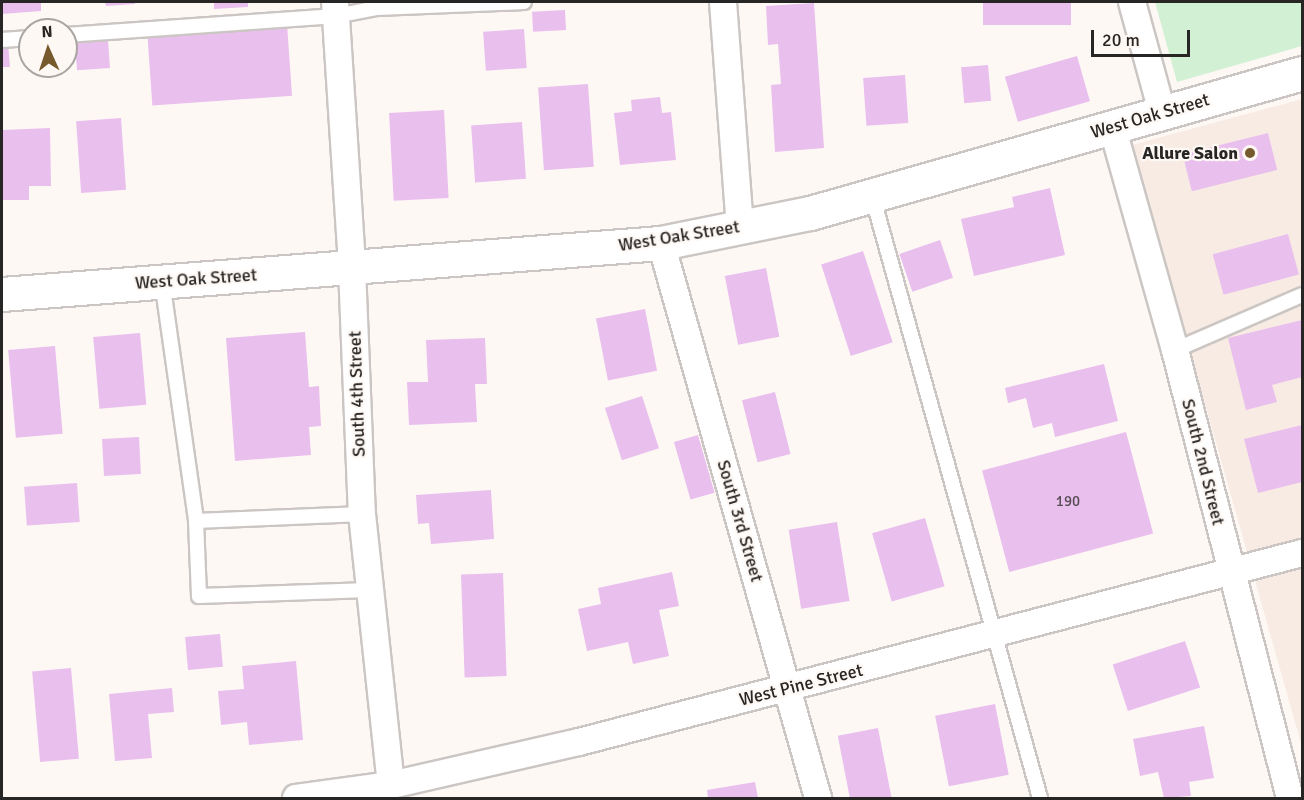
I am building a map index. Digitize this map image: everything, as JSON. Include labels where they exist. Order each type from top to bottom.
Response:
[{"type":"main road","name":"West Oak Street","points":[[2,294],[661,243],[740,228],[872,195],[1302,73]]},
{"type":"street","points":[[723,2],[740,228]]},
{"type":"street","points":[[1132,2],[1161,112]]},
{"type":"street","name":"South 4th Street","points":[[336,9],[352,268],[362,514],[391,785]]},
{"type":"street","name":"South 2nd Street","points":[[1112,126],[1175,350],[1290,798]]},
{"type":"street","name":"South 3rd Street","points":[[661,243],[818,798]]},
{"type":"street","name":"West Pine Street","points":[[296,798],[391,785],[788,689],[1302,553]]},
{"type":"lane","points":[[78,34],[336,9],[524,2]]},
{"type":"lane","points":[[2,40],[18,39]]},
{"type":"lane","points":[[872,195],[992,635],[1040,798]]},
{"type":"lane","points":[[162,281],[196,521],[199,596],[369,590]]},
{"type":"lane","points":[[1175,350],[1302,295]]},
{"type":"lane","points":[[196,521],[362,514]]},
{"type":"shaded area","points":[[1302,99],[1302,747],[1132,145]]},
{"type":"green space","points":[[1155,2],[1302,2],[1302,46],[1177,82]]},
{"type":"building","points":[[2,2],[41,2],[41,11],[2,14]]},
{"type":"building","points":[[105,2],[135,2],[135,4],[106,6]]},
{"type":"building","points":[[214,2],[248,2],[248,7],[214,9]]},
{"type":"building","points":[[983,2],[1071,2],[1071,25],[983,25]]},
{"type":"building","points":[[814,3],[824,148],[775,152],[771,85],[781,84],[778,44],[768,45],[766,6]]},
{"type":"building","points":[[565,10],[566,30],[533,32],[532,12]]},
{"type":"building","points":[[287,24],[292,96],[152,106],[147,34]]},
{"type":"building","points":[[524,29],[527,68],[486,71],[483,32]]},
{"type":"building","points":[[108,40],[110,68],[78,70],[78,42]]},
{"type":"building","points":[[8,44],[10,67],[2,67],[2,45]]},
{"type":"building","points":[[1077,56],[1090,101],[1018,122],[1005,77]]},
{"type":"building","points":[[988,65],[991,101],[964,103],[961,67]]},
{"type":"building","points":[[905,75],[908,123],[866,126],[863,78]]},
{"type":"building","points":[[588,84],[594,167],[544,170],[538,87]]},
{"type":"building","points":[[660,97],[662,113],[671,112],[676,160],[620,165],[614,113],[632,111],[631,100]]},
{"type":"building","points":[[444,110],[449,198],[394,201],[389,113]]},
{"type":"building","points":[[121,118],[126,190],[81,193],[76,121]]},
{"type":"building","points":[[522,122],[526,179],[475,182],[471,126]]},
{"type":"building","points":[[50,128],[51,186],[29,186],[29,200],[2,200],[2,130]]},
{"type":"building","points":[[1268,133],[1277,170],[1192,191],[1183,154]]},
{"type":"building","points":[[1050,188],[1065,255],[974,276],[961,219],[1014,207],[1012,197]]},
{"type":"building","points":[[1288,234],[1299,275],[1224,295],[1213,254]]},
{"type":"building","points":[[940,240],[953,278],[912,292],[899,254]]},
{"type":"building","points":[[863,251],[893,342],[851,356],[821,265]]},
{"type":"building","points":[[766,268],[779,337],[738,345],[725,276]]},
{"type":"building","points":[[645,309],[657,371],[608,380],[596,319]]},
{"type":"building","points":[[1302,320],[1302,377],[1272,385],[1277,402],[1246,410],[1228,338]]},
{"type":"building","points":[[305,332],[309,387],[319,386],[321,426],[309,427],[311,455],[235,461],[226,338]]},
{"type":"building","points":[[140,333],[146,405],[99,409],[93,337]]},
{"type":"building","points":[[485,338],[487,384],[475,384],[477,422],[409,425],[407,382],[428,382],[426,340]]},
{"type":"building","points":[[55,346],[63,434],[16,438],[8,350]]},
{"type":"building","points":[[1104,364],[1118,421],[1055,437],[1052,423],[1033,428],[1026,398],[1008,403],[1005,388]]},
{"type":"building","points":[[775,392],[790,454],[757,462],[742,400]]},
{"type":"building","points":[[642,396],[659,448],[622,460],[605,408]]},
{"type":"building","points":[[1302,425],[1302,482],[1258,493],[1244,439]]},
{"type":"building","points":[[1126,432],[1153,533],[1009,572],[982,471]]},
{"type":"building","points":[[698,435],[715,493],[691,500],[674,442]]},
{"type":"building","points":[[139,437],[141,474],[104,476],[102,439]]},
{"type":"building","points":[[77,483],[80,522],[27,526],[24,487]]},
{"type":"building","points":[[491,490],[494,539],[431,544],[429,523],[418,524],[416,495]]},
{"type":"building","points":[[925,518],[945,586],[892,601],[872,533]]},
{"type":"building","points":[[837,522],[850,601],[801,609],[789,530]]},
{"type":"building","points":[[672,572],[679,606],[659,610],[669,656],[633,664],[628,642],[587,651],[578,609],[601,604],[598,588]]},
{"type":"building","points":[[503,573],[507,676],[465,677],[461,574]]},
{"type":"building","points":[[220,634],[223,667],[188,670],[185,637]]},
{"type":"building","points":[[1185,641],[1200,688],[1128,711],[1113,664]]},
{"type":"building","points":[[296,661],[303,740],[249,745],[247,722],[221,725],[218,691],[244,689],[242,666]]},
{"type":"building","points":[[71,668],[79,759],[40,762],[32,671]]},
{"type":"building","points":[[172,688],[174,712],[148,714],[152,758],[115,761],[109,694]]},
{"type":"building","points":[[995,704],[1009,775],[949,786],[935,716]]},
{"type":"building","points":[[1204,726],[1214,778],[1189,782],[1191,796],[1164,798],[1158,772],[1140,776],[1133,739]]},
{"type":"building","points":[[878,728],[892,798],[850,798],[838,736]]},
{"type":"building","points":[[755,782],[758,798],[708,798],[707,790]]},
{"type":"place","name":"Allure Salon","points":[[1250,153]]}]
